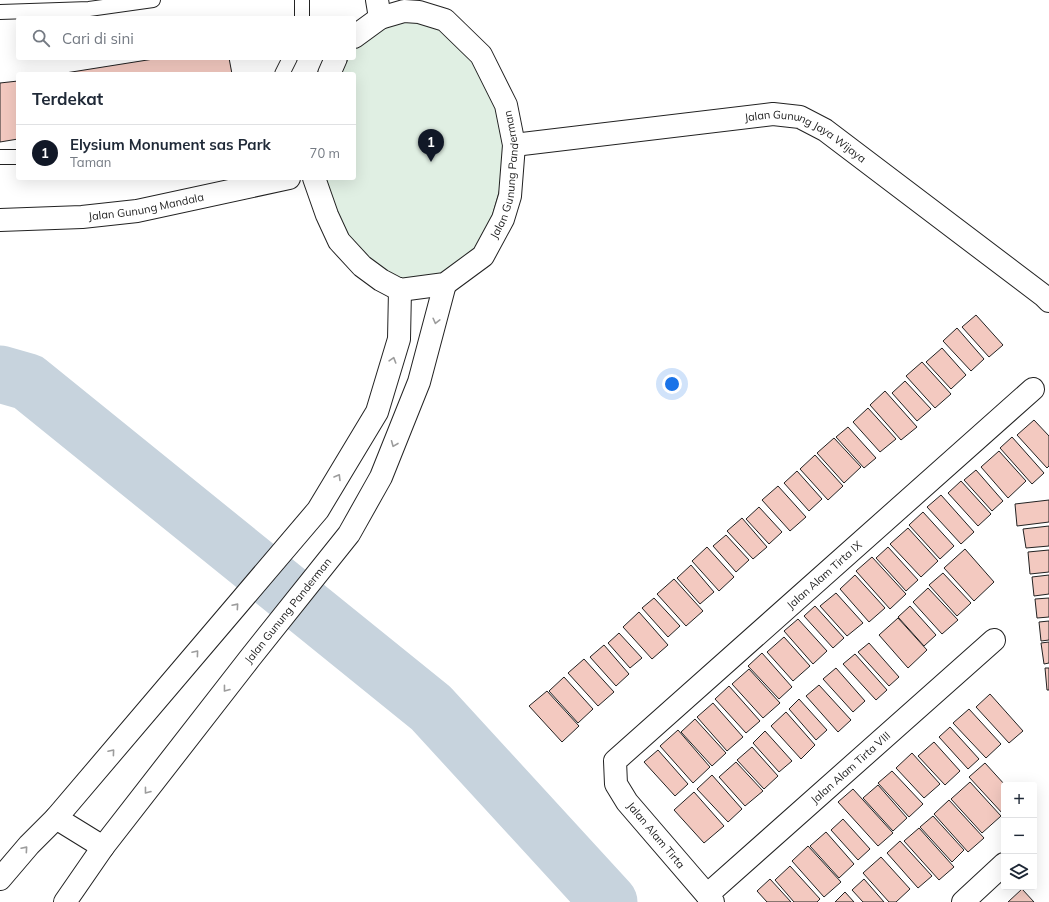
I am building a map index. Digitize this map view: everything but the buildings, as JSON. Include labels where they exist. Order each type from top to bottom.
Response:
[{"type":"street","name":"Jalan Gunung Panderman","points":[[356,35],[378,9],[404,11],[418,6],[445,20],[481,54],[506,106],[514,145],[510,196],[503,220],[483,256],[445,284],[400,290]]},
{"type":"street","points":[[330,72],[335,60]]},
{"type":"street","name":"Jalan Gunung Jaya Wijaya","points":[[514,145],[773,114],[800,117],[825,130],[1044,296],[1049,302]]},
{"type":"street","name":"Jalan Gunung Mandala","points":[[0,220],[82,217],[137,211],[280,180]]},
{"type":"street","points":[[0,879],[29,845],[56,818],[318,510],[377,412],[399,339],[400,290],[381,280],[362,266],[339,241],[320,197],[315,180]]},
{"type":"street","name":"Jalan Gunung Panderman","points":[[65,902],[103,847],[250,658],[349,534],[381,477],[419,382],[445,284]]},
{"type":"street","name":"Jalan Alam Tirta IX","points":[[615,761],[1033,389]]},
{"type":"street","name":"Jalan Alam Tirta VIII","points":[[710,899],[994,640]]},
{"type":"street","name":"Jalan Alam Tirta","points":[[615,761],[616,784],[627,802],[710,899]]},
{"type":"street","points":[[56,818],[103,847]]},
{"type":"street","points":[[963,902],[1001,867]]},
{"type":"lane","points":[[0,12],[23,6],[153,0]]},
{"type":"lane","points":[[302,0],[302,16]]},
{"type":"lane","points":[[283,72],[289,60]]},
{"type":"lane","points":[[0,157],[16,157]]},
{"type":"green space","points":[[405,14],[444,26],[481,66],[512,146],[482,252],[439,284],[401,289],[344,240],[323,180],[356,180],[356,72],[336,72],[344,60],[356,60],[356,45]]},
{"type":"waterway","points":[[0,374],[28,382],[431,708],[609,902]]},
{"type":"place","name":"Elysium Monument sas Park","points":[[431,162]]}]
